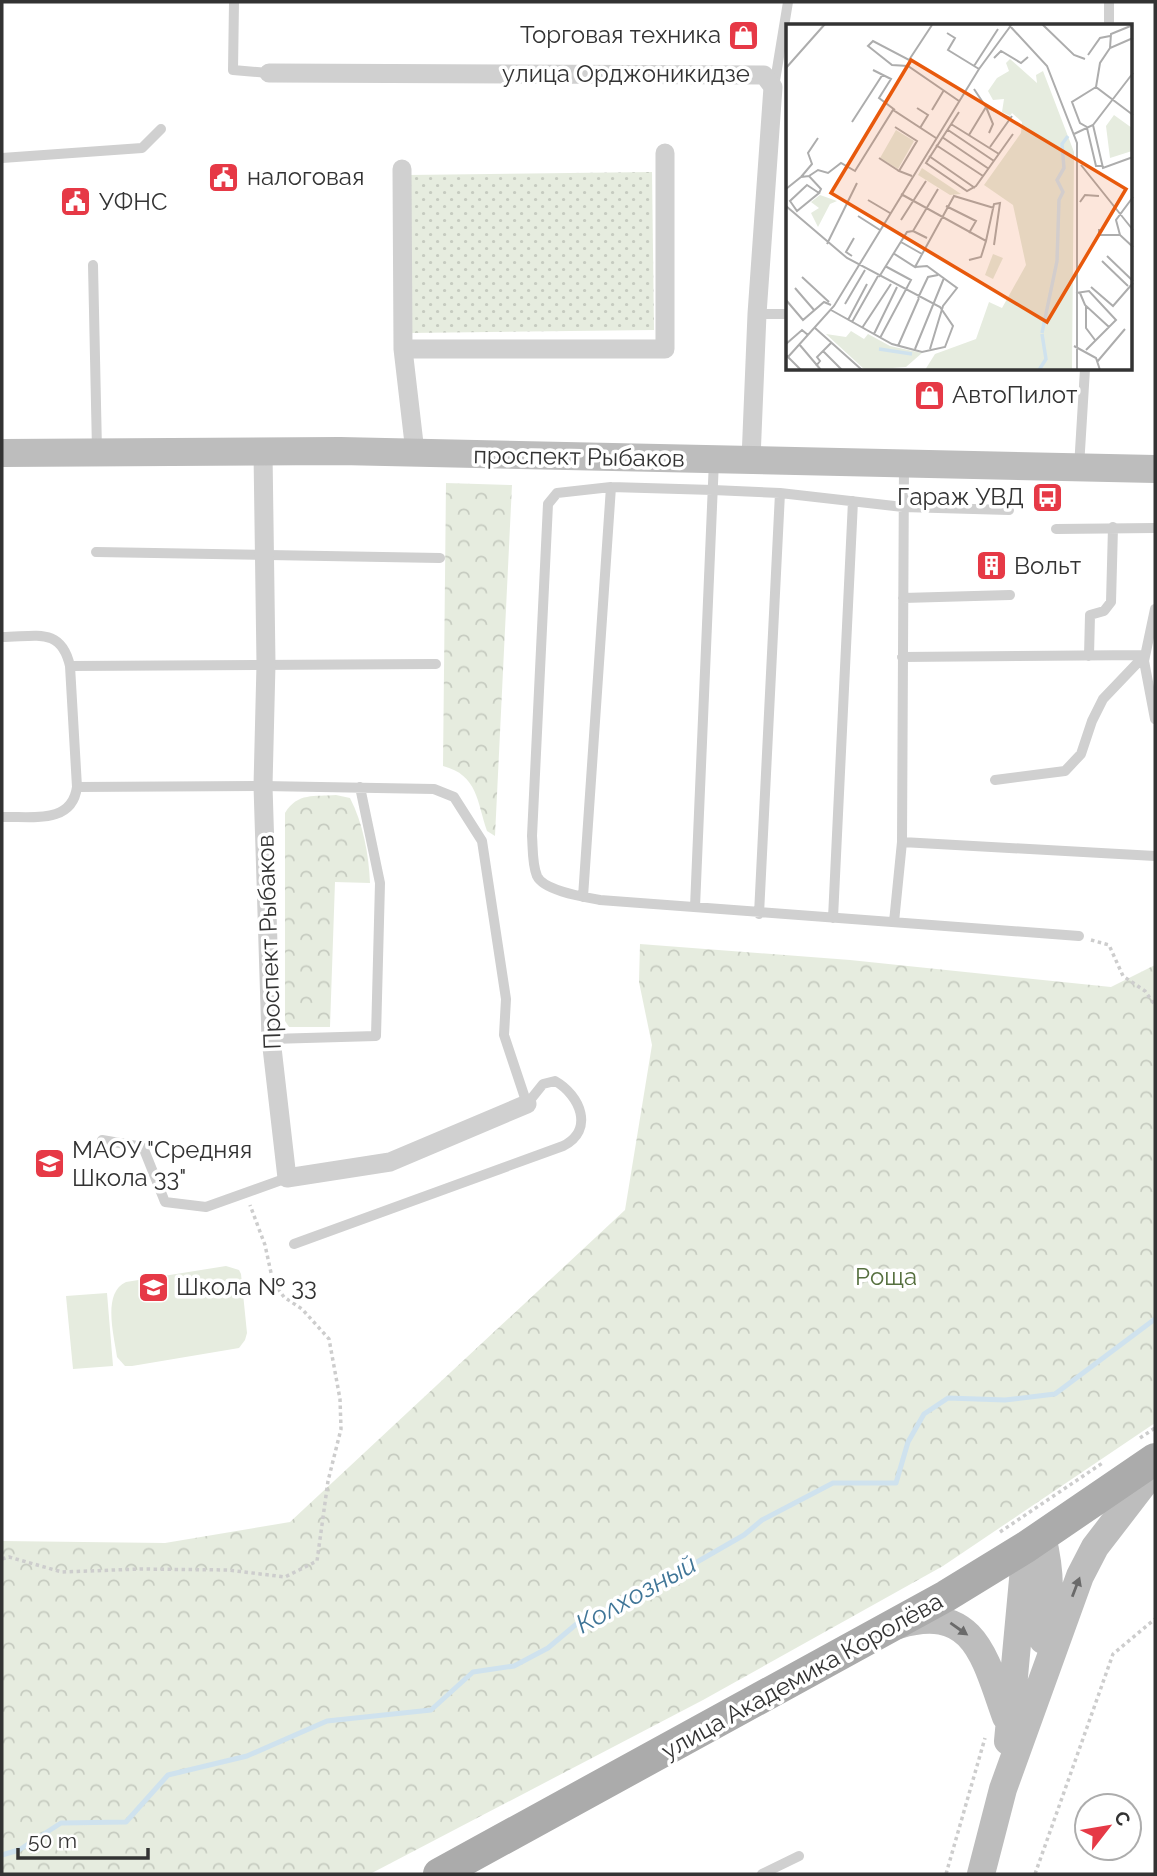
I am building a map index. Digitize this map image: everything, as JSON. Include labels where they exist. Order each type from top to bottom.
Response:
[{"type":"main road","name":"проспект Рыбаков","points":[[2,453],[415,452],[1155,469]]},
{"type":"main road","name":"улица Академика Королёва","points":[[439,1874],[894,1626],[1034,1541],[1144,1451]]},
{"type":"main road","points":[[981,1874],[1003,1789],[1080,1576],[1095,1547],[1155,1469]]},
{"type":"main road","points":[[1032,1704],[1050,1588],[1050,1572],[1034,1541]]},
{"type":"main road","points":[[998,1729],[1034,1541]]},
{"type":"main road","points":[[894,1626],[921,1618],[945,1621],[961,1629],[984,1656],[998,1729],[1003,1789]]},
{"type":"street","name":"улица Орджоникидзе","points":[[269,73],[764,75],[774,88],[757,314],[751,459]]},
{"type":"street","points":[[402,349],[665,349],[665,153]]},
{"type":"street","points":[[402,169],[402,349],[415,452]]},
{"type":"street","name":"Проспект Рыбаков","points":[[263,452],[266,664],[263,786],[271,1039],[286,1178]]},
{"type":"street","points":[[286,1178],[390,1162],[527,1104]]},
{"type":"lane","points":[[234,2],[233,70],[269,73]]},
{"type":"lane","points":[[774,88],[788,2]]},
{"type":"lane","points":[[1109,2],[1109,24]]},
{"type":"lane","points":[[2,158],[142,148],[161,130]]},
{"type":"lane","points":[[93,265],[97,451]]},
{"type":"lane","points":[[757,314],[786,314]]},
{"type":"lane","points":[[1079,467],[1084,371]]},
{"type":"lane","points":[[695,907],[714,460]]},
{"type":"lane","points":[[894,922],[902,842],[904,464]]},
{"type":"lane","points":[[583,897],[611,487]]},
{"type":"lane","points":[[1009,510],[903,507],[780,493],[713,490],[611,487],[560,491],[548,504],[532,836],[536,874],[542,882],[583,897],[759,914],[1079,936]]},
{"type":"lane","points":[[759,914],[780,493]]},
{"type":"lane","points":[[833,918],[853,501]]},
{"type":"lane","points":[[1090,656],[1090,615],[1104,611],[1111,602],[1113,527]]},
{"type":"lane","points":[[1056,529],[1155,527]]},
{"type":"lane","points":[[96,552],[440,558]]},
{"type":"lane","points":[[903,598],[1010,595]]},
{"type":"lane","points":[[1155,609],[1145,656],[1155,719]]},
{"type":"lane","points":[[2,637],[44,636],[60,642],[64,648],[70,666],[77,787],[73,802],[60,814],[2,817]]},
{"type":"lane","points":[[902,657],[1145,656]]},
{"type":"lane","points":[[995,780],[1065,771],[1081,754],[1103,699],[1145,656]]},
{"type":"lane","points":[[70,666],[436,664]]},
{"type":"lane","points":[[77,787],[359,787],[434,789],[454,797],[482,841],[506,999],[504,1035],[527,1104]]},
{"type":"lane","points":[[271,1039],[376,1036],[380,883],[359,787]]},
{"type":"lane","points":[[902,842],[1155,856]]},
{"type":"lane","points":[[294,1244],[563,1146],[578,1133],[581,1108],[571,1093],[555,1081],[543,1084],[527,1104]]},
{"type":"lane","points":[[102,1140],[143,1147],[165,1202],[206,1207],[286,1178]]},
{"type":"lane","points":[[762,1874],[799,1856]]},
{"type":"path","points":[[1079,936],[1109,945],[1123,976],[1145,991],[1155,1004]]},
{"type":"path","points":[[2,1559],[9,1557],[62,1572],[228,1570],[285,1577],[317,1561],[328,1481],[341,1429],[340,1399],[329,1339],[302,1309],[284,1297],[273,1282],[265,1245],[246,1193]]},
{"type":"path","points":[[1144,1451],[1155,1428]]},
{"type":"path","points":[[996,1535],[1110,1458]]},
{"type":"path","points":[[1035,1874],[1113,1654],[1155,1619]]},
{"type":"path","points":[[946,1874],[998,1729]]},
{"type":"green space","points":[[652,172],[654,330],[410,333],[407,175]]},
{"type":"green space","points":[[446,483],[512,485],[495,836],[487,831],[470,783],[455,770],[443,766]]},
{"type":"green space","points":[[336,795],[350,798],[355,808],[364,839],[370,883],[335,882],[330,1027],[289,1027],[285,1021],[285,813],[301,799]]},
{"type":"green space","name":"Роща","points":[[640,944],[850,960],[1111,987],[1155,965],[1155,1423],[943,1566],[703,1700],[370,1874],[2,1874],[2,1541],[165,1543],[290,1522],[625,1210],[652,1045],[639,982]]},
{"type":"green space","points":[[226,1266],[239,1270],[241,1274],[247,1333],[239,1348],[125,1366],[117,1357],[111,1315],[114,1295],[119,1287],[126,1282]]},
{"type":"green space","points":[[107,1293],[113,1366],[73,1369],[66,1296]]},
{"type":"waterway","name":"Колхозный","points":[[2,1855],[19,1850],[61,1823],[126,1822],[168,1775],[247,1756],[327,1721],[431,1710],[473,1672],[514,1666],[548,1648],[580,1621],[636,1597],[744,1535],[762,1520],[833,1483],[896,1483],[908,1442],[924,1414],[948,1398],[1005,1400],[1055,1394],[1155,1319]]},
{"type":"place","name":"Торговая техника","points":[[744,35]]},
{"type":"place","name":"налоговая","points":[[224,177]]},
{"type":"place","name":"УФНС","points":[[76,202]]},
{"type":"place","name":"АвтоПилот","points":[[929,395]]},
{"type":"place","name":"Гараж УВД","points":[[1047,497]]},
{"type":"place","name":"Вольт","points":[[991,566]]},
{"type":"place","name":"МАОУ \"Средняя Школа 33\"","points":[[49,1164]]},
{"type":"place","name":"Школа № 33","points":[[153,1287]]}]
